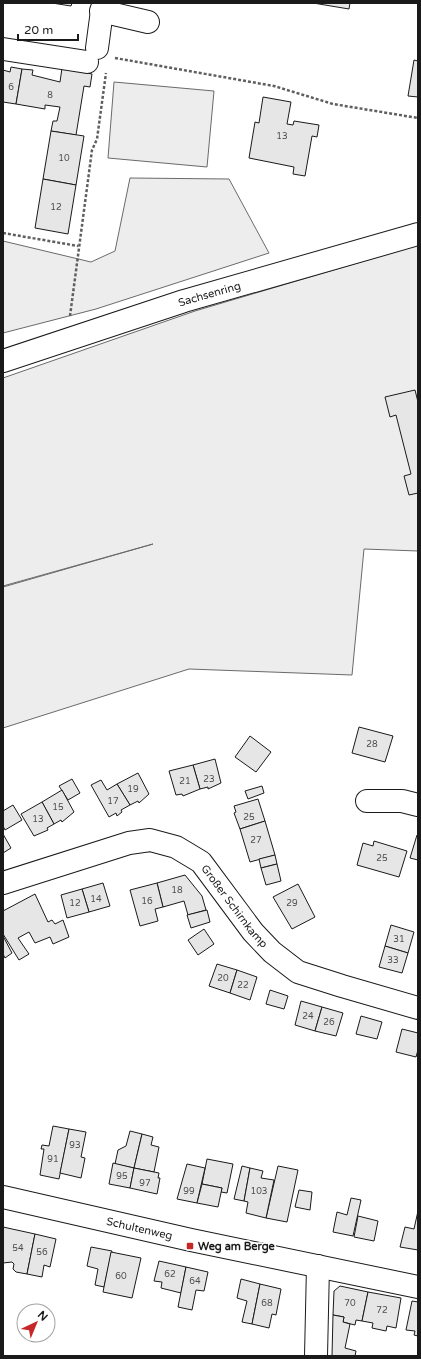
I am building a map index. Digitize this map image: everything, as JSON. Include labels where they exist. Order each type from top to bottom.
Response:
[{"type":"street","points":[[3,49],[97,56],[102,7],[148,22]]},
{"type":"street","name":"Sachsenring","points":[[3,361],[184,301],[418,234]]},
{"type":"street","points":[[367,800],[402,800],[418,805]]},
{"type":"street","name":"Großer Schirnkamp","points":[[3,883],[128,843],[150,840],[176,847],[202,862],[253,932],[272,952],[298,972],[418,1008]]},
{"type":"street","name":"Schultenweg","points":[[3,1197],[191,1240],[418,1287]]},
{"type":"street","points":[[316,1356],[318,1266]]},
{"type":"path","points":[[66,341],[92,150],[97,139],[97,56],[274,86],[333,104],[418,118]]},
{"type":"path","points":[[3,233],[78,246]]},
{"type":"shaded area","points":[[114,82],[214,91],[207,167],[108,158]]},
{"type":"shaded area","points":[[130,178],[229,179],[269,253],[96,309],[3,333],[3,241],[91,262],[115,251]]},
{"type":"shaded area","points":[[418,245],[418,551],[364,549],[352,675],[189,669],[3,728],[3,587],[153,544],[3,586],[3,378],[195,311]]},
{"type":"building","points":[[52,3],[72,3],[71,6]]},
{"type":"building","points":[[313,3],[350,3],[349,9]]},
{"type":"building","points":[[414,60],[418,61],[418,97],[408,96]]},
{"type":"building","points":[[11,67],[22,69],[16,104],[3,102],[3,70],[10,72]]},
{"type":"building","points":[[62,68],[92,74],[90,87],[84,86],[76,135],[51,131],[53,121],[57,121],[60,107],[45,105],[45,109],[16,104],[22,69],[33,70],[32,75],[60,82]]},
{"type":"building","points":[[263,97],[291,102],[287,124],[293,125],[294,121],[319,125],[317,137],[312,136],[305,176],[293,174],[294,167],[249,158],[255,122],[259,123]]},
{"type":"building","points":[[51,131],[84,136],[76,185],[43,179]]},
{"type":"building","points":[[43,179],[76,185],[68,234],[35,228]]},
{"type":"building","points":[[415,390],[418,402],[418,493],[409,495],[404,476],[411,474],[396,415],[390,417],[385,397]]},
{"type":"building","points":[[359,727],[393,736],[385,762],[352,753]]},
{"type":"building","points":[[250,736],[271,752],[256,772],[235,757]]},
{"type":"building","points":[[215,759],[221,783],[208,789],[208,787],[200,789],[193,765]]},
{"type":"building","points":[[193,765],[200,789],[183,796],[182,794],[176,795],[169,771]]},
{"type":"building","points":[[138,773],[149,794],[139,803],[138,801],[130,805],[117,784]]},
{"type":"building","points":[[72,779],[80,793],[68,800],[59,786]]},
{"type":"building","points":[[101,780],[107,790],[117,784],[130,805],[121,810],[122,812],[117,816],[116,813],[109,817],[91,785]]},
{"type":"building","points":[[262,786],[264,793],[248,799],[245,791]]},
{"type":"building","points":[[62,790],[74,812],[62,822],[61,820],[54,824],[42,802]]},
{"type":"building","points":[[258,799],[265,821],[240,829],[234,813],[236,812],[234,806]]},
{"type":"building","points":[[42,802],[54,824],[47,828],[48,830],[34,836],[21,814]]},
{"type":"building","points":[[13,805],[22,820],[5,830],[3,826],[3,811]]},
{"type":"building","points":[[265,821],[275,855],[250,862],[240,829]]},
{"type":"building","points":[[3,834],[11,848],[3,853]]},
{"type":"building","points":[[418,835],[418,860],[410,858]]},
{"type":"building","points":[[374,841],[407,851],[399,877],[357,865],[363,843],[373,846]]},
{"type":"building","points":[[275,855],[277,864],[261,868],[259,859]]},
{"type":"building","points":[[277,864],[281,881],[266,885],[261,868]]},
{"type":"building","points":[[185,875],[202,896],[206,910],[188,915],[184,901],[163,907],[157,883]]},
{"type":"building","points":[[103,883],[110,906],[89,912],[82,889]]},
{"type":"building","points":[[157,883],[163,907],[155,909],[158,921],[140,926],[130,890]]},
{"type":"building","points":[[298,884],[315,917],[292,929],[273,897]]},
{"type":"building","points":[[82,889],[89,912],[67,918],[61,895]]},
{"type":"building","points":[[35,894],[48,922],[52,920],[55,924],[63,920],[69,937],[53,944],[50,937],[35,943],[29,932],[18,938],[29,954],[19,960],[3,934],[3,911]]},
{"type":"building","points":[[207,910],[210,922],[191,928],[187,915]]},
{"type":"building","points":[[391,925],[414,932],[408,953],[385,946]]},
{"type":"building","points":[[204,929],[214,944],[198,955],[188,940]]},
{"type":"building","points":[[3,936],[12,953],[5,958],[3,954]]},
{"type":"building","points":[[385,946],[408,953],[402,973],[379,967]]},
{"type":"building","points":[[217,964],[237,970],[230,993],[209,986]]},
{"type":"building","points":[[237,970],[257,977],[250,1000],[230,993]]},
{"type":"building","points":[[270,990],[288,996],[284,1009],[266,1004]]},
{"type":"building","points":[[301,1001],[322,1007],[315,1031],[295,1025]]},
{"type":"building","points":[[322,1007],[343,1013],[336,1036],[315,1031]]},
{"type":"building","points":[[361,1016],[382,1022],[377,1039],[356,1034]]},
{"type":"building","points":[[402,1029],[418,1033],[418,1050],[416,1057],[396,1052]]},
{"type":"building","points":[[53,1126],[69,1129],[59,1179],[40,1175],[44,1149],[41,1149],[42,1145],[49,1146]]},
{"type":"building","points":[[69,1129],[86,1132],[81,1157],[85,1158],[81,1178],[60,1173]]},
{"type":"building","points":[[130,1131],[142,1134],[134,1168],[115,1164],[118,1150],[126,1146]]},
{"type":"building","points":[[142,1134],[153,1137],[151,1145],[159,1147],[154,1172],[134,1168]]},
{"type":"building","points":[[207,1159],[233,1164],[227,1193],[221,1192],[222,1188],[202,1184]]},
{"type":"building","points":[[113,1163],[134,1168],[130,1188],[109,1184]]},
{"type":"building","points":[[187,1164],[205,1168],[197,1203],[177,1199]]},
{"type":"building","points":[[242,1166],[250,1168],[244,1201],[234,1199]]},
{"type":"building","points":[[278,1166],[298,1170],[287,1222],[266,1218]]},
{"type":"building","points":[[134,1168],[159,1173],[158,1178],[160,1178],[157,1194],[130,1188]]},
{"type":"building","points":[[250,1168],[263,1171],[261,1178],[274,1180],[266,1218],[246,1213],[248,1202],[244,1201]]},
{"type":"building","points":[[202,1184],[222,1188],[218,1207],[197,1203]]},
{"type":"building","points":[[299,1190],[312,1192],[310,1210],[295,1207]]},
{"type":"building","points":[[351,1198],[361,1200],[353,1236],[333,1232],[337,1212],[347,1215]]},
{"type":"building","points":[[418,1211],[418,1250],[400,1247],[405,1227],[414,1229]]},
{"type":"building","points":[[358,1216],[378,1221],[374,1241],[354,1237]]},
{"type":"building","points":[[3,1227],[35,1234],[27,1274],[16,1272],[13,1269],[14,1264],[12,1262],[3,1263]]},
{"type":"building","points":[[35,1234],[56,1239],[50,1267],[44,1265],[42,1277],[27,1274]]},
{"type":"building","points":[[91,1247],[112,1251],[104,1287],[95,1285],[98,1269],[87,1266]]},
{"type":"building","points":[[111,1252],[141,1258],[132,1298],[103,1292]]},
{"type":"building","points":[[159,1261],[186,1267],[181,1293],[161,1288],[162,1282],[154,1281]]},
{"type":"building","points":[[186,1267],[208,1272],[204,1291],[196,1290],[192,1310],[178,1307]]},
{"type":"building","points":[[241,1279],[260,1284],[252,1324],[242,1322],[247,1301],[237,1298]]},
{"type":"building","points":[[260,1284],[281,1289],[276,1315],[272,1314],[269,1328],[252,1324]]},
{"type":"building","points":[[340,1286],[368,1292],[362,1321],[356,1320],[355,1325],[343,1322],[344,1317],[333,1315],[334,1291]]},
{"type":"building","points":[[368,1292],[401,1298],[396,1328],[387,1326],[386,1331],[372,1328],[373,1323],[362,1321]]},
{"type":"building","points":[[412,1301],[418,1302],[418,1336],[414,1335],[415,1331],[406,1330]]},
{"type":"building","points":[[333,1315],[344,1317],[343,1322],[350,1324],[345,1348],[356,1351],[355,1356],[332,1356]]},
{"type":"place","name":"Weg am Berge","points":[[190,1246]]}]
